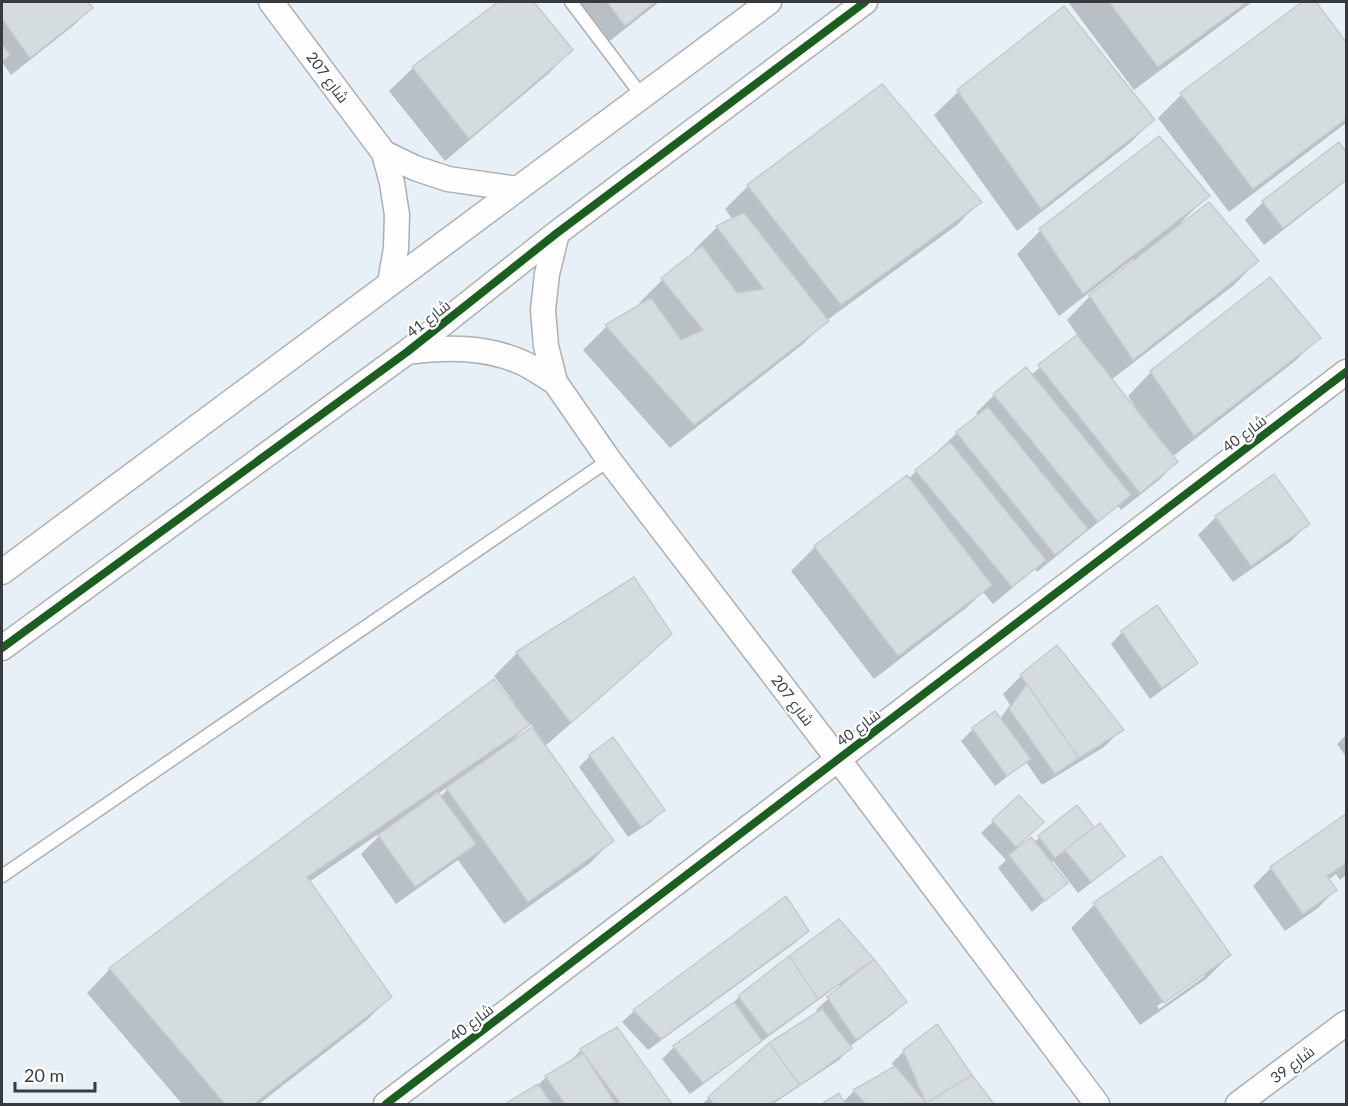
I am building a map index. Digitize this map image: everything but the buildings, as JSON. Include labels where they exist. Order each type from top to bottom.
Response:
[{"type":"street","name":"شارع 207","points":[[271,2],[384,153],[397,216],[396,248],[390,283]]},
{"type":"street","points":[[3,571],[769,2]]},
{"type":"street","name":"شارع 41","points":[[2,648],[407,352],[557,234],[866,2]]},
{"type":"street","name":"شارع 207","points":[[384,153],[415,168],[448,179],[517,189]]},
{"type":"street","name":"شارع 207","points":[[557,234],[547,274],[543,310],[546,346],[555,382],[609,460],[838,759],[1097,1104]]},
{"type":"street","name":"شارع 207","points":[[407,352],[446,347],[484,351],[522,363],[555,382]]},
{"type":"street","name":"شارع 40","points":[[386,1104],[1347,372]]},
{"type":"street","name":"شارع 39","points":[[1238,1104],[1347,1023]]},
{"type":"lane","points":[[571,2],[642,96]]},
{"type":"lane","points":[[2,876],[609,460]]},
{"type":"shaded area","points":[[2,2],[1346,2],[1346,1104],[2,1104]]},
{"type":"cycle path","points":[[2,648],[407,352],[557,233],[865,2]]},
{"type":"cycle path","points":[[386,1104],[1346,372]]}]
